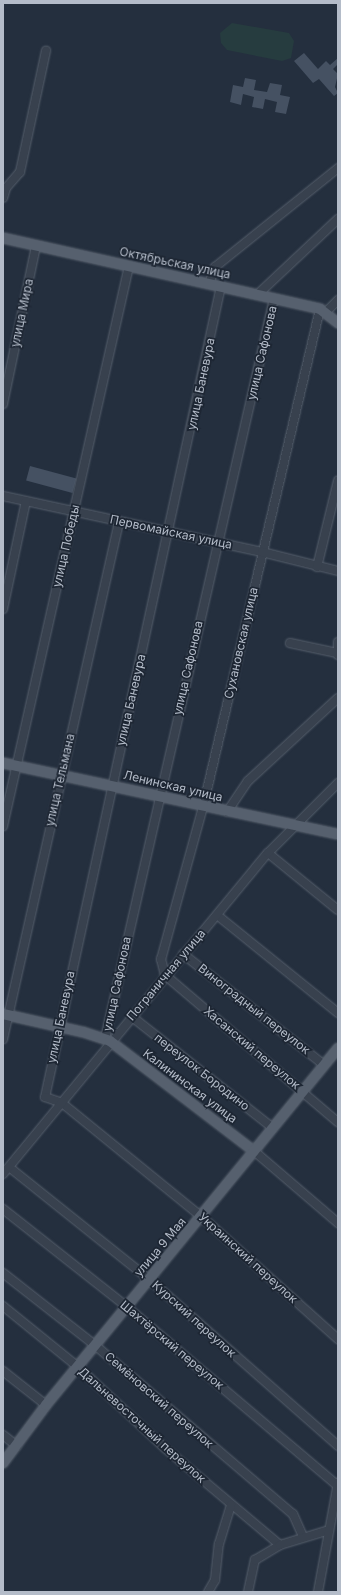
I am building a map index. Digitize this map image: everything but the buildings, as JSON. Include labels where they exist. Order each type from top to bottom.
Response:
[{"type":"main road","name":"Октябрьская улица","points":[[3,238],[274,298],[323,311],[338,323]]},
{"type":"main road","name":"Ленинская улица","points":[[3,763],[293,826],[338,834]]},
{"type":"main road","name":"Калининская улица","points":[[5,1014],[107,1040],[254,1151]]},
{"type":"main road","name":"улица 9 Мая","points":[[3,1463],[46,1405],[202,1217],[338,1048]]},
{"type":"street","points":[[3,198],[6,188],[20,172],[46,50]]},
{"type":"street","points":[[209,284],[215,266],[338,168]]},
{"type":"street","points":[[256,295],[338,219]]},
{"type":"street","name":"улица Мира","points":[[3,404],[36,246]]},
{"type":"street","name":"улица Победы","points":[[3,826],[129,266]]},
{"type":"street","name":"улица Баневура","points":[[62,1103],[45,1097],[59,1027],[169,533],[221,286]]},
{"type":"street","name":"улица Сафонова","points":[[107,1040],[158,796],[274,298]]},
{"type":"street","points":[[323,311],[338,300]]},
{"type":"street","name":"Сухановская улица","points":[[165,975],[161,959],[204,807],[262,552],[323,311]]},
{"type":"street","points":[[317,567],[338,481]]},
{"type":"street","name":"Первомайская улица","points":[[3,496],[169,533],[218,542],[338,571]]},
{"type":"street","points":[[3,609],[26,501]]},
{"type":"street","name":"улица Тельмана","points":[[3,1039],[5,1014],[119,522]]},
{"type":"street","points":[[290,643],[337,654],[338,642]]},
{"type":"street","points":[[227,812],[248,781],[338,698]]},
{"type":"street","name":"Пограничная улица","points":[[3,1174],[62,1103],[107,1040],[131,1016],[217,916],[268,853],[293,826],[338,783]]},
{"type":"street","points":[[268,853],[338,910]]},
{"type":"street","points":[[217,916],[338,1012]]},
{"type":"street","name":"Виноградный переулок","points":[[183,954],[324,1065]]},
{"type":"street","name":"Хасанский переулок","points":[[165,975],[338,1122]]},
{"type":"street","name":"переулок Бородино","points":[[131,1016],[273,1128]]},
{"type":"street","name":"Украинский переулок","points":[[62,1103],[202,1217],[338,1339]]},
{"type":"street","name":"Калининская улица","points":[[254,1151],[338,1223]]},
{"type":"street","name":"Курский переулок","points":[[9,1166],[150,1280],[338,1446]]},
{"type":"street","name":"Шахтёрский переулок","points":[[3,1209],[128,1307],[338,1484]]},
{"type":"street","name":"Семёновский переулок","points":[[3,1273],[96,1346],[293,1514],[303,1536]]},
{"type":"street","name":"Дальневосточный переулок","points":[[3,1306],[78,1367],[231,1505],[280,1545]]},
{"type":"street","points":[[3,1371],[46,1405]]},
{"type":"street","points":[[3,1435],[16,1446]]},
{"type":"street","points":[[318,1592],[338,1484]]},
{"type":"street","points":[[208,1592],[216,1575],[224,1522],[231,1505]]},
{"type":"street","points":[[248,1592],[255,1560],[280,1545],[303,1536],[329,1530]]},
{"type":"green space","points":[[232,23],[289,33],[294,41],[291,58],[282,61],[227,50],[221,43],[220,33]]}]
